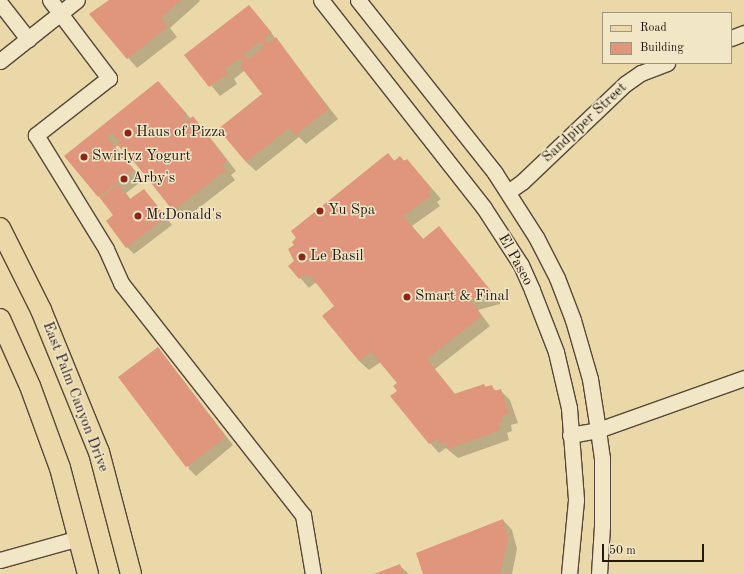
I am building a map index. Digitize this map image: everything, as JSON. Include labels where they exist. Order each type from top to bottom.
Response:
[{"type":"main road","name":"East Palm Canyon Drive","points":[[0,228],[41,310],[99,452],[131,574]]},
{"type":"main road","points":[[0,319],[30,386],[60,468],[88,574]]},
{"type":"street","points":[[50,0],[109,78],[36,135],[106,249],[121,283],[303,516],[313,574]]},
{"type":"street","points":[[0,61],[77,0]]},
{"type":"street","name":"El Paseo","points":[[321,0],[484,208],[521,266],[556,352],[569,408],[576,500],[569,574]]},
{"type":"street","name":"El Paseo","points":[[358,0],[508,192],[543,251],[573,320],[590,379],[602,458],[602,511],[599,574]]},
{"type":"street","points":[[0,4],[28,39]]},
{"type":"street","points":[[732,38],[744,33]]},
{"type":"street","name":"Sandpiper Street","points":[[508,192],[522,182],[625,84],[641,73],[664,64]]},
{"type":"street","points":[[570,435],[598,430],[744,378]]},
{"type":"street","points":[[0,560],[79,538]]},
{"type":"building","points":[[109,0],[181,0],[161,18],[168,27],[127,59],[89,14]]},
{"type":"building","points":[[249,5],[272,33],[264,38],[268,43],[276,37],[329,109],[295,135],[289,128],[246,162],[218,129],[262,94],[240,66],[244,63],[240,58],[225,69],[228,74],[209,87],[184,55]],"holes":[[[260,42],[264,46],[248,60],[244,54]]]},
{"type":"building","points":[[158,81],[187,114],[183,117],[186,122],[193,116],[227,161],[222,165],[226,170],[173,211],[126,151],[124,153],[117,144],[120,142],[112,133],[107,137],[134,170],[98,197],[64,156]]},
{"type":"building","points":[[388,153],[394,161],[400,156],[404,161],[407,159],[432,189],[428,192],[431,196],[403,216],[423,239],[439,226],[491,291],[491,295],[470,300],[482,316],[427,359],[454,394],[484,384],[485,387],[492,385],[494,391],[501,389],[509,413],[502,416],[503,422],[498,423],[500,430],[448,449],[446,442],[440,444],[436,439],[429,444],[390,396],[397,391],[393,386],[397,383],[371,352],[359,361],[322,316],[334,306],[310,275],[308,277],[305,275],[299,279],[288,266],[294,261],[288,249],[294,245],[292,242],[296,238],[291,231]]},
{"type":"building","points":[[118,184],[130,199],[144,189],[166,217],[126,248],[106,221],[113,215],[100,198]]},
{"type":"building","points":[[158,347],[226,437],[186,467],[118,377]]},
{"type":"building","points":[[503,519],[508,538],[500,574],[423,574],[416,553]]},
{"type":"building","points":[[400,564],[404,574],[374,574]]},
{"type":"place","name":"Haus of Pizza","points":[[128,133]]},
{"type":"place","name":"Swirlyz Yogurt","points":[[84,157]]},
{"type":"place","name":"Arby's","points":[[124,179]]},
{"type":"place","name":"Yu Spa","points":[[320,211]]},
{"type":"place","name":"McDonald's","points":[[138,216]]},
{"type":"place","name":"Le Basil","points":[[302,257]]},
{"type":"place","name":"Smart & Final","points":[[407,297]]}]
